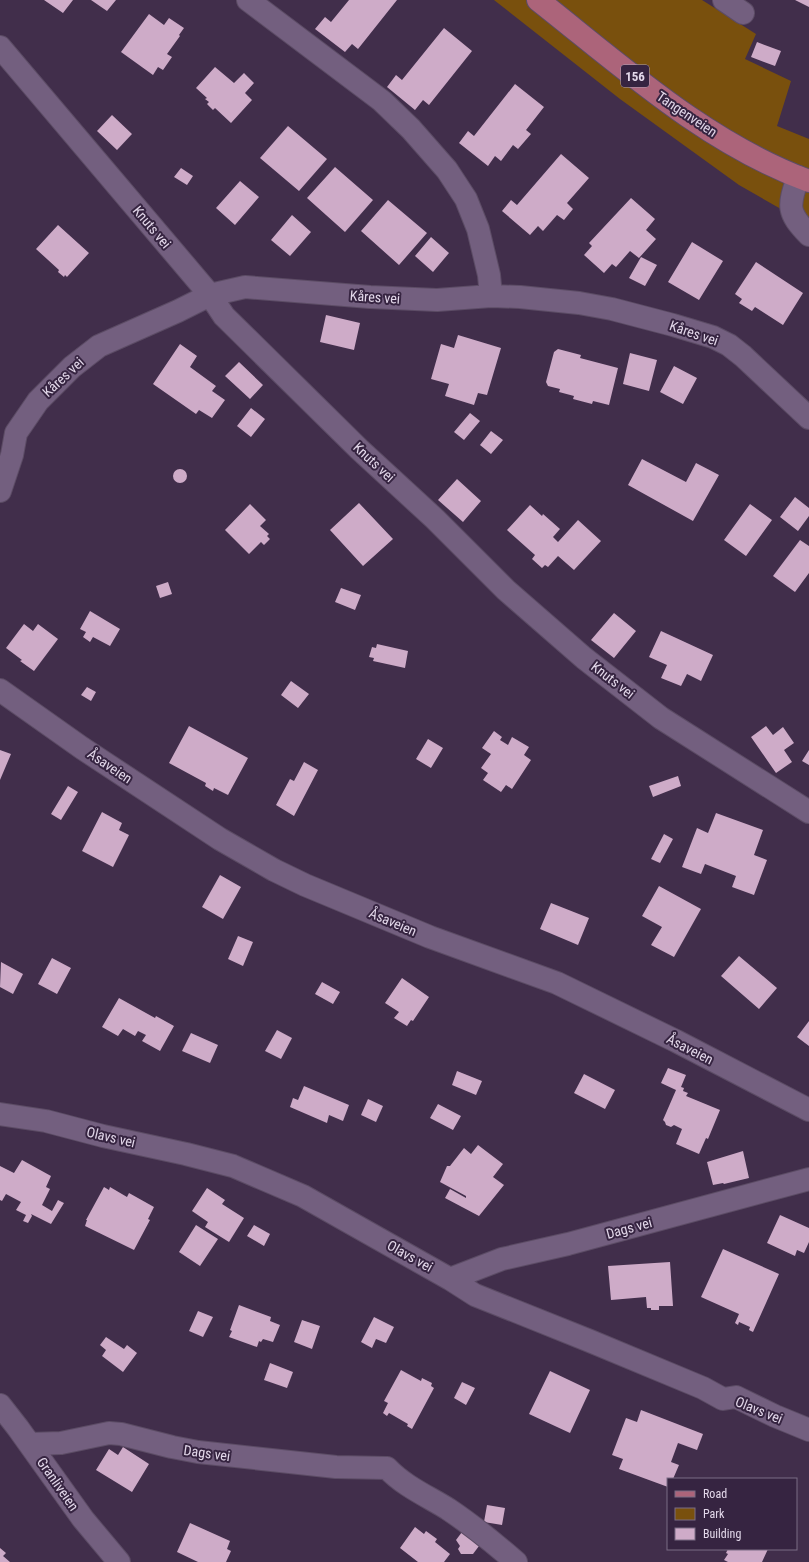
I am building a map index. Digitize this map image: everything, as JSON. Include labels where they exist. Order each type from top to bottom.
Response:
[{"type":"main road","name":"Tangenveien","points":[[538,0],[679,111],[736,146],[804,179]]},
{"type":"street","points":[[248,0],[382,101],[411,129],[447,170],[466,199],[478,229],[489,275],[491,296]]},
{"type":"street","points":[[724,0],[743,13]]},
{"type":"street","name":"Knuts vei","points":[[0,47],[210,295],[224,316],[343,433],[435,519],[506,590],[578,652],[661,718],[809,812]]},
{"type":"street","points":[[804,179],[790,204],[792,215],[798,224],[809,235]]},
{"type":"street","name":"Kåres vei","points":[[0,491],[12,455],[16,433],[38,401],[72,367],[99,346],[210,295],[245,287],[370,297],[437,300],[491,296],[520,297],[579,303],[612,309],[673,325],[713,338],[729,345],[743,356],[809,418]]},
{"type":"street","name":"Åsaveien","points":[[0,690],[82,748],[220,839],[274,870],[305,885],[430,937],[557,983],[676,1041],[809,1110]]},
{"type":"street","name":"Olavs vei","points":[[0,1114],[46,1121],[103,1136],[233,1166],[303,1196],[450,1279],[475,1295],[494,1304],[590,1340],[703,1388],[723,1399],[736,1397],[775,1416],[809,1430]]},
{"type":"street","name":"Dags vei","points":[[450,1279],[502,1259],[568,1244],[809,1179]]},
{"type":"street","name":"Granliveien","points":[[0,1405],[30,1444],[83,1519],[119,1562]]},
{"type":"street","name":"Dags vei","points":[[30,1444],[61,1443],[109,1433],[121,1434],[198,1452],[336,1467],[387,1468],[398,1479],[414,1490],[462,1518],[516,1562]]},
{"type":"green space","points":[[494,0],[702,0],[756,34],[745,59],[791,81],[777,126],[809,139],[809,225],[739,185],[620,99]]},
{"type":"building","points":[[44,0],[73,0],[63,13]]},
{"type":"building","points":[[91,0],[116,0],[107,11]]},
{"type":"building","points":[[349,0],[397,0],[358,49],[352,44],[345,52],[315,29],[325,17],[331,22]]},
{"type":"building","points":[[795,0],[809,0],[809,7]]},
{"type":"building","points":[[149,14],[164,25],[169,18],[184,28],[167,54],[172,57],[163,70],[158,67],[153,75],[121,52]]},
{"type":"building","points":[[444,28],[472,51],[429,105],[423,100],[415,110],[387,87],[396,75],[402,80]]},
{"type":"building","points":[[757,42],[781,51],[775,66],[751,57]]},
{"type":"building","points":[[215,67],[234,83],[244,73],[254,83],[245,93],[252,100],[231,123],[215,108],[213,110],[207,104],[209,102],[205,99],[207,98],[196,88]]},
{"type":"building","points":[[515,84],[544,107],[526,130],[531,134],[518,149],[513,145],[501,161],[495,156],[488,166],[459,143],[468,131],[474,136]]},
{"type":"building","points":[[112,115],[132,134],[117,150],[97,131]]},
{"type":"building","points":[[288,126],[327,159],[299,191],[260,158]]},
{"type":"building","points":[[561,154],[589,178],[567,203],[573,209],[564,220],[557,215],[543,231],[538,226],[530,235],[502,211],[511,200],[517,205]]},
{"type":"building","points":[[335,167],[373,200],[345,232],[307,198]]},
{"type":"building","points":[[181,168],[193,176],[187,185],[174,177]]},
{"type":"building","points":[[240,181],[259,197],[235,225],[216,208]]},
{"type":"building","points":[[631,198],[655,219],[646,230],[656,239],[639,258],[630,251],[616,267],[612,264],[604,273],[584,255],[592,246],[589,243]]},
{"type":"building","points":[[388,200],[427,233],[399,265],[361,231]]},
{"type":"building","points":[[292,215],[311,232],[290,256],[271,240]]},
{"type":"building","points":[[58,225],[89,253],[67,277],[65,275],[64,277],[58,272],[59,270],[36,249]]},
{"type":"building","points":[[431,237],[449,253],[433,272],[415,256]]},
{"type":"building","points":[[692,242],[723,261],[699,300],[668,282]]},
{"type":"building","points":[[641,257],[657,265],[645,286],[629,278]]},
{"type":"building","points":[[756,262],[803,293],[783,325],[755,307],[752,311],[739,303],[742,299],[735,294]]},
{"type":"building","points":[[326,315],[360,323],[354,350],[320,342]]},
{"type":"building","points":[[458,335],[501,348],[487,395],[478,393],[474,405],[445,396],[449,384],[431,379],[441,344],[454,348]]},
{"type":"building","points":[[180,344],[197,356],[190,367],[216,386],[212,391],[225,400],[212,418],[199,410],[196,414],[153,384]]},
{"type":"building","points":[[558,349],[581,355],[580,358],[618,368],[609,405],[593,401],[592,404],[573,399],[574,396],[559,392],[560,389],[548,386],[546,382],[554,352]]},
{"type":"building","points":[[630,353],[657,360],[649,391],[623,384]]},
{"type":"building","points":[[239,362],[263,385],[250,399],[225,376]]},
{"type":"building","points":[[674,366],[697,378],[683,404],[660,392]]},
{"type":"building","points":[[251,408],[265,419],[251,437],[237,426]]},
{"type":"building","points":[[470,413],[480,421],[464,440],[454,432]]},
{"type":"building","points":[[491,431],[503,440],[491,454],[480,445]]},
{"type":"building","points":[[642,459],[686,482],[696,463],[719,475],[693,521],[628,485]]},
{"type":"building","points":[[177,469],[183,469],[187,473],[187,479],[183,483],[177,483],[173,479],[173,473]]},
{"type":"building","points":[[457,479],[481,501],[463,522],[438,500]]},
{"type":"building","points":[[795,497],[809,508],[809,516],[798,531],[780,517]]},
{"type":"building","points":[[359,503],[393,539],[363,566],[330,530]]},
{"type":"building","points":[[250,504],[266,520],[260,526],[269,534],[267,536],[270,539],[264,545],[261,542],[249,554],[225,530]]},
{"type":"building","points":[[750,504],[772,520],[746,556],[724,540]]},
{"type":"building","points":[[530,505],[560,529],[553,537],[558,542],[578,520],[601,541],[574,570],[558,556],[548,567],[545,565],[542,568],[532,559],[535,555],[507,530]]},
{"type":"building","points":[[800,540],[809,546],[809,573],[795,592],[773,576]]},
{"type":"building","points":[[168,582],[172,594],[160,598],[156,586]]},
{"type":"building","points":[[341,588],[361,595],[355,610],[335,602]]},
{"type":"building","points":[[90,611],[120,629],[110,646],[93,637],[90,642],[83,637],[86,632],[80,629]]},
{"type":"building","points":[[614,613],[636,631],[614,658],[591,640]]},
{"type":"building","points":[[24,624],[33,631],[38,624],[58,639],[34,671],[6,648]]},
{"type":"building","points":[[661,631],[713,655],[701,681],[687,674],[681,686],[661,678],[667,665],[649,657]]},
{"type":"building","points":[[377,644],[408,651],[405,668],[373,661],[374,658],[369,657],[372,647],[376,648]]},
{"type":"building","points":[[291,681],[309,694],[298,708],[281,695]]},
{"type":"building","points":[[87,687],[96,692],[91,701],[81,695]]},
{"type":"building","points":[[189,726],[248,758],[228,795],[214,788],[213,791],[205,786],[206,783],[169,763]]},
{"type":"building","points":[[766,726],[773,735],[783,727],[794,743],[784,750],[792,762],[776,773],[751,737]]},
{"type":"building","points":[[494,731],[502,737],[500,740],[508,745],[512,737],[529,747],[524,755],[531,760],[512,789],[506,785],[501,792],[483,780],[488,773],[481,768],[491,754],[482,748]]},
{"type":"building","points":[[428,739],[443,748],[431,768],[416,759]]},
{"type":"building","points":[[0,750],[11,754],[0,780]]},
{"type":"building","points":[[809,750],[809,765],[802,761]]},
{"type":"building","points":[[304,762],[318,770],[294,816],[276,805],[290,779],[294,781]]},
{"type":"building","points":[[678,776],[681,786],[653,797],[649,786]]},
{"type":"building","points":[[68,786],[78,792],[61,820],[51,814]]},
{"type":"building","points":[[102,812],[122,823],[119,830],[129,835],[113,867],[82,851]]},
{"type":"building","points":[[716,813],[763,830],[754,855],[767,860],[754,895],[732,887],[736,876],[705,864],[701,874],[682,867],[697,828],[708,833]]},
{"type":"building","points":[[664,834],[673,839],[660,863],[651,859]]},
{"type":"building","points":[[220,875],[241,887],[223,919],[202,907]]},
{"type":"building","points":[[659,886],[701,909],[674,957],[651,945],[662,927],[642,916]]},
{"type":"building","points":[[551,903],[589,918],[578,945],[540,929]]},
{"type":"building","points":[[238,936],[253,942],[243,966],[228,959]]},
{"type":"building","points":[[739,956],[777,988],[759,1009],[721,976]]},
{"type":"building","points":[[52,958],[71,968],[57,994],[38,984]]},
{"type":"building","points":[[1,962],[23,974],[13,994],[0,987]]},
{"type":"building","points":[[402,978],[429,997],[413,1021],[411,1020],[407,1026],[394,1018],[399,1012],[385,1003]]},
{"type":"building","points":[[322,982],[340,992],[333,1004],[315,994]]},
{"type":"building","points":[[119,998],[155,1018],[156,1016],[174,1026],[160,1051],[142,1041],[146,1035],[138,1031],[135,1036],[123,1029],[118,1036],[102,1027]]},
{"type":"building","points":[[809,1021],[809,1046],[797,1037]]},
{"type":"building","points":[[277,1030],[292,1038],[281,1059],[265,1051]]},
{"type":"building","points":[[191,1033],[218,1045],[210,1063],[182,1051]]},
{"type":"building","points":[[668,1068],[686,1075],[681,1087],[684,1088],[683,1091],[688,1093],[686,1096],[720,1110],[708,1139],[706,1138],[699,1154],[676,1144],[682,1129],[674,1125],[671,1127],[666,1125],[663,1120],[676,1090],[661,1083]]},
{"type":"building","points":[[457,1071],[482,1081],[476,1095],[452,1085]]},
{"type":"building","points":[[584,1074],[615,1090],[605,1109],[574,1093]]},
{"type":"building","points":[[304,1086],[349,1105],[343,1121],[329,1115],[327,1123],[290,1107],[293,1098],[298,1100]]},
{"type":"building","points":[[368,1099],[383,1106],[376,1122],[361,1115]]},
{"type":"building","points":[[438,1104],[461,1116],[453,1130],[430,1118]]},
{"type":"building","points":[[478,1145],[503,1164],[493,1177],[504,1185],[479,1216],[445,1198],[450,1189],[466,1198],[466,1196],[440,1182],[447,1166],[450,1166],[464,1148],[471,1154]]},
{"type":"building","points":[[743,1151],[749,1178],[713,1185],[707,1162]]},
{"type":"building","points":[[22,1160],[51,1176],[46,1187],[50,1189],[42,1205],[52,1211],[58,1200],[64,1203],[51,1224],[31,1214],[32,1216],[28,1223],[23,1221],[26,1215],[16,1210],[21,1202],[6,1194],[2,1201],[0,1200],[0,1166],[14,1173]]},
{"type":"building","points":[[104,1187],[109,1190],[110,1187],[127,1197],[129,1193],[154,1207],[148,1219],[150,1220],[134,1250],[85,1226],[86,1220]]},
{"type":"building","points":[[207,1188],[225,1200],[222,1204],[244,1218],[229,1242],[205,1227],[208,1222],[192,1211]]},
{"type":"building","points":[[780,1215],[809,1228],[809,1242],[804,1253],[797,1250],[795,1256],[767,1243]]},
{"type":"building","points":[[196,1225],[218,1239],[200,1266],[179,1252]]},
{"type":"building","points":[[254,1225],[270,1234],[264,1246],[247,1236]]},
{"type":"building","points":[[723,1249],[779,1274],[753,1332],[749,1330],[750,1327],[739,1322],[738,1325],[735,1323],[739,1314],[701,1297]]},
{"type":"building","points":[[670,1262],[673,1306],[659,1306],[659,1310],[651,1310],[651,1308],[647,1308],[646,1297],[611,1300],[608,1266]]},
{"type":"building","points":[[239,1305],[271,1317],[270,1321],[280,1325],[273,1342],[263,1339],[261,1342],[259,1341],[257,1347],[229,1337]]},
{"type":"building","points":[[198,1311],[213,1317],[203,1337],[189,1331]]},
{"type":"building","points":[[374,1317],[394,1327],[386,1343],[376,1339],[372,1348],[361,1342]]},
{"type":"building","points":[[302,1320],[320,1326],[312,1349],[294,1342]]},
{"type":"building","points":[[106,1337],[124,1349],[127,1345],[137,1353],[123,1372],[102,1356],[106,1350],[100,1345]]},
{"type":"building","points":[[270,1363],[293,1372],[287,1388],[264,1380]]},
{"type":"building","points":[[401,1370],[421,1381],[422,1378],[432,1383],[431,1386],[434,1388],[412,1429],[407,1426],[408,1424],[389,1413],[387,1416],[383,1413],[388,1403],[384,1401]]},
{"type":"building","points":[[550,1371],[590,1390],[570,1433],[529,1414]]},
{"type":"building","points":[[462,1382],[475,1388],[466,1405],[454,1398]]},
{"type":"building","points":[[641,1410],[703,1434],[697,1450],[678,1443],[671,1462],[679,1465],[673,1478],[667,1478],[667,1487],[619,1469],[623,1459],[612,1455],[626,1418],[637,1422]]},
{"type":"building","points":[[123,1447],[149,1464],[132,1492],[96,1470],[109,1449],[118,1455]]},
{"type":"building","points":[[487,1505],[505,1508],[502,1525],[484,1522]]},
{"type":"building","points":[[190,1523],[230,1541],[227,1549],[231,1551],[226,1562],[198,1562],[177,1552]]},
{"type":"building","points":[[415,1527],[424,1534],[426,1531],[437,1539],[435,1542],[450,1554],[444,1562],[418,1562],[400,1548]]},
{"type":"building","points":[[462,1532],[479,1546],[473,1554],[461,1554],[458,1549],[460,1546],[456,1540]]},
{"type":"building","points":[[0,1548],[6,1553],[3,1556],[10,1562],[0,1562]]},
{"type":"building","points":[[728,1550],[768,1550],[762,1562],[728,1562],[724,1560],[728,1554],[726,1553]]}]
